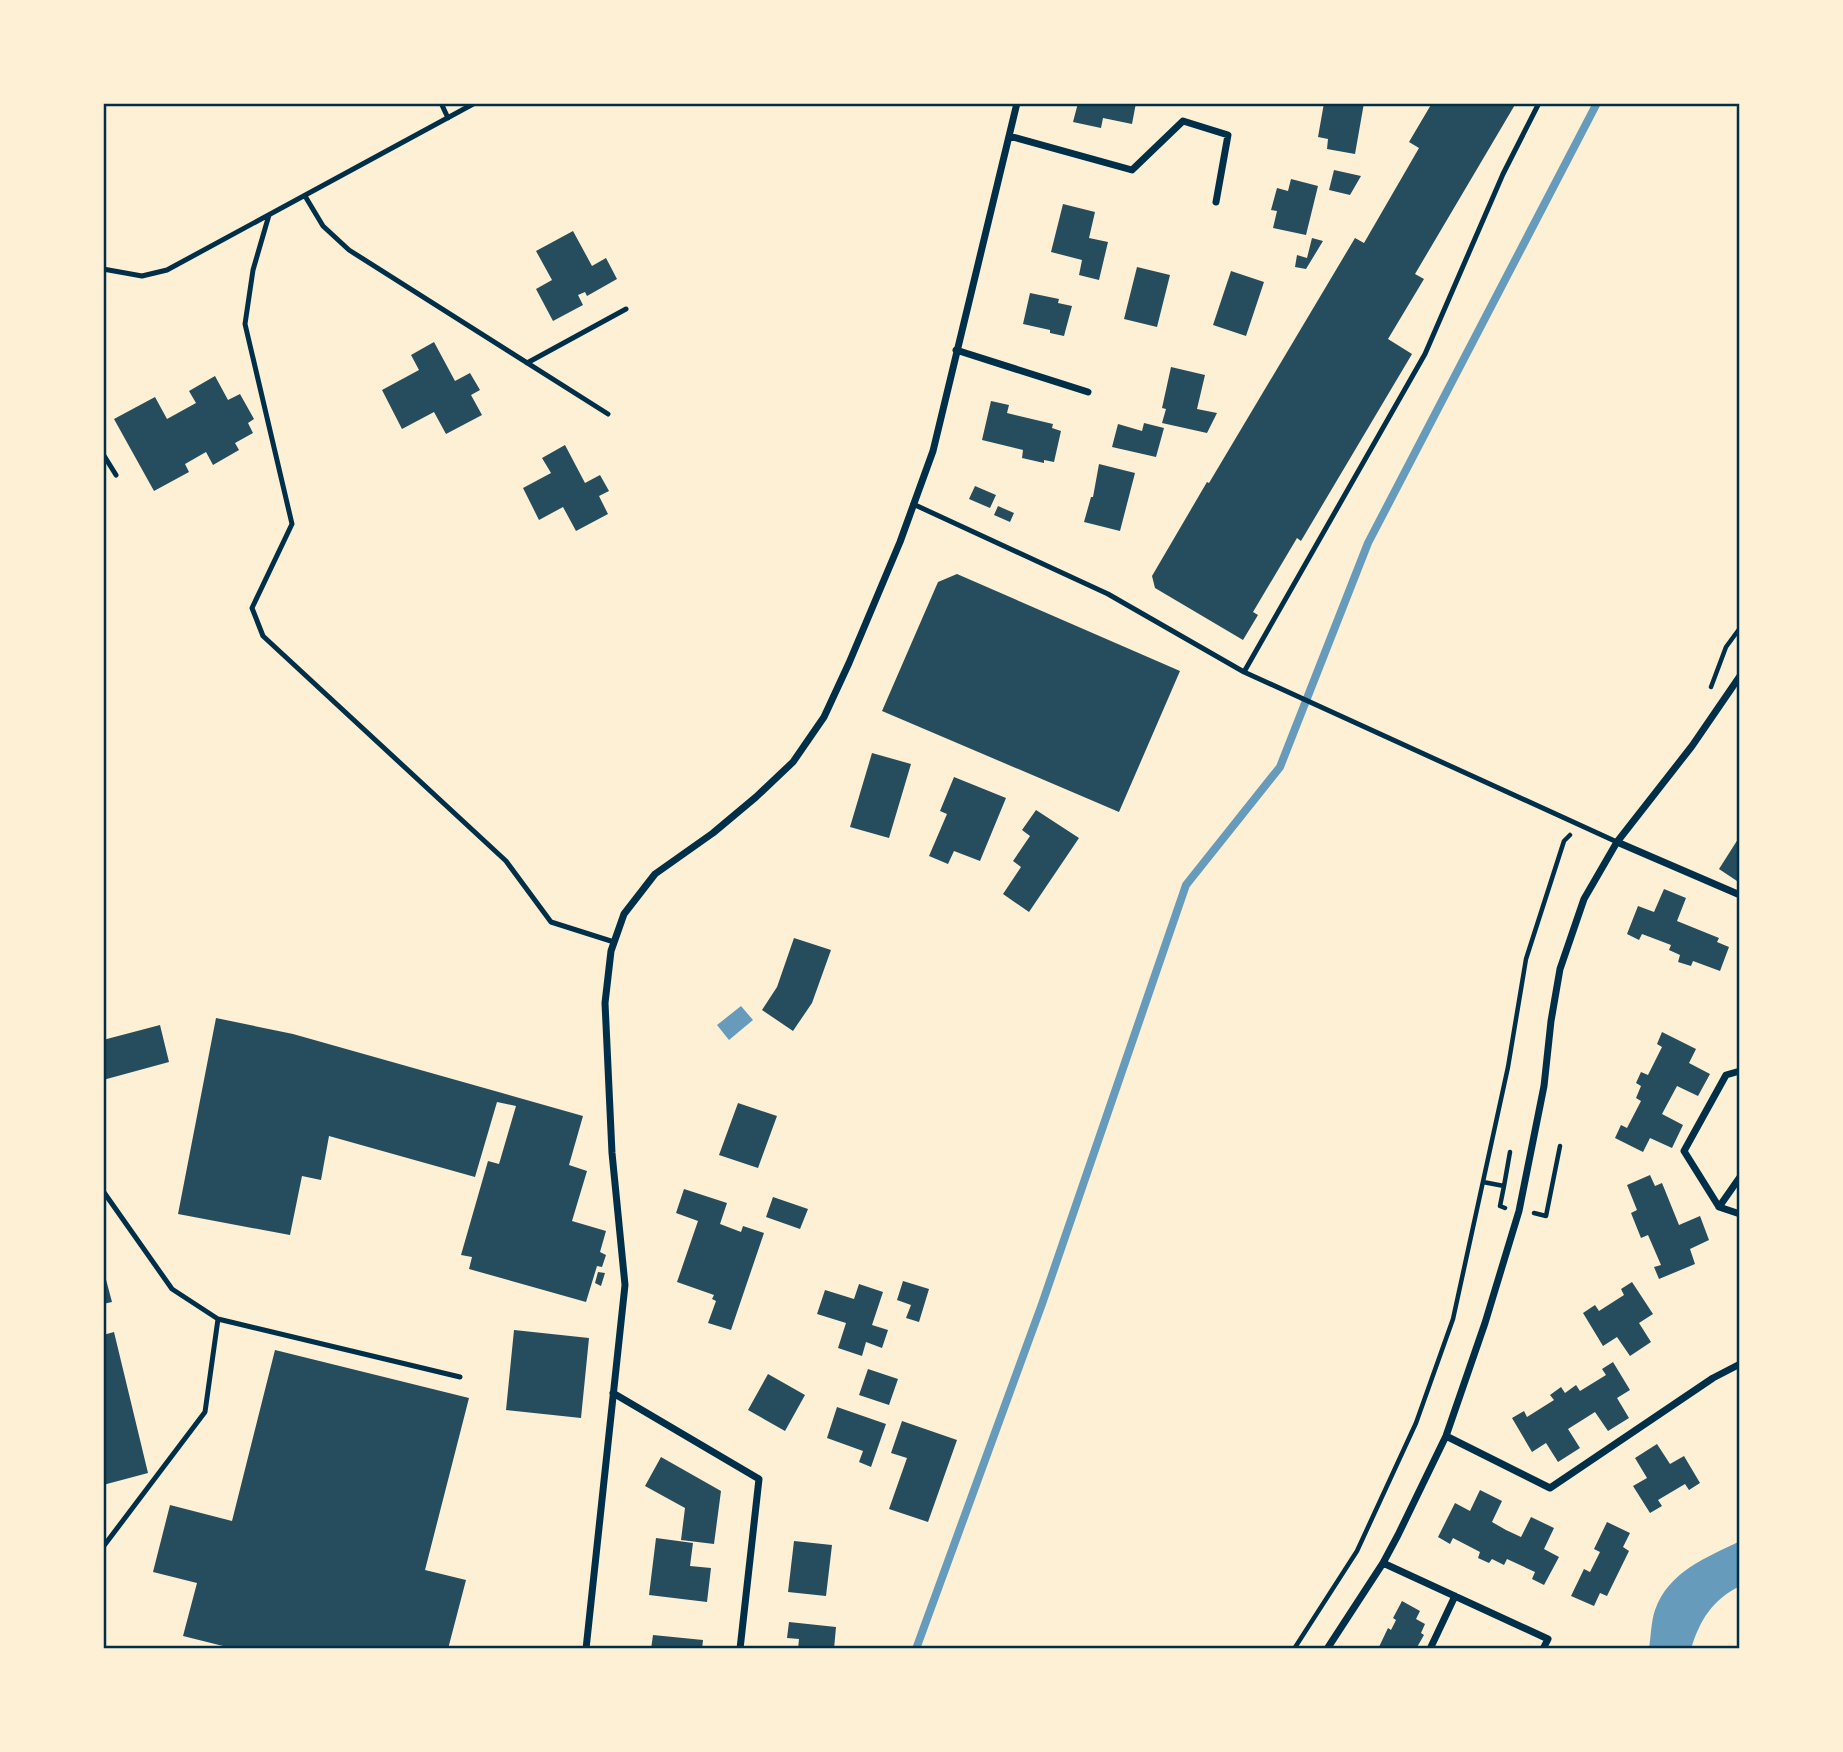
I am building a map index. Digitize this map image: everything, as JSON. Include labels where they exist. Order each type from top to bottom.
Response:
[{"type":"street","points":[[586,1649],[625,1285],[612,1153],[605,1003],[614,942],[624,914],[654,874],[713,833],[756,797],[793,762],[824,717],[849,663],[933,451],[1017,103]]},
{"type":"street","points":[[1009,136],[1132,170],[1183,121],[1228,135],[1216,202]]},
{"type":"street","points":[[956,350],[1088,392]]},
{"type":"street","points":[[1327,1649],[1383,1563],[1446,1436],[1485,1323],[1520,1211],[1544,1086],[1560,969],[1584,899],[1617,842],[1692,746],[1740,676]]},
{"type":"street","points":[[1617,842],[1740,895]]},
{"type":"street","points":[[1740,1071],[1726,1075],[1684,1151],[1719,1208],[1740,1214]]},
{"type":"street","points":[[1719,1208],[1740,1177]]},
{"type":"street","points":[[1446,1436],[1550,1488],[1713,1378],[1740,1364]]},
{"type":"street","points":[[613,1393],[759,1479],[740,1649]]},
{"type":"street","points":[[1383,1563],[1548,1639],[1543,1649]]},
{"type":"street","points":[[1430,1649],[1455,1596]]},
{"type":"lane","points":[[441,103],[448,118]]},
{"type":"lane","points":[[103,269],[142,276],[167,270],[475,103]]},
{"type":"lane","points":[[1244,672],[1425,354],[1503,174],[1539,103]]},
{"type":"lane","points":[[305,196],[323,226],[349,250],[608,414]]},
{"type":"lane","points":[[269,215],[253,270],[245,324],[292,524],[252,608],[262,636],[506,861],[551,922],[614,942]]},
{"type":"lane","points":[[527,363],[626,309]]},
{"type":"lane","points":[[103,454],[116,475]]},
{"type":"lane","points":[[913,505],[1108,594],[1244,672],[1617,842]]},
{"type":"lane","points":[[103,1191],[172,1289],[218,1319],[460,1377]]},
{"type":"lane","points":[[103,1547],[205,1412],[218,1319]]},
{"type":"path","points":[[1710,690],[1722,657],[1740,628]]},
{"type":"path","points":[[1294,1649],[1357,1551],[1416,1423],[1453,1319],[1508,1066],[1526,959],[1564,841],[1580,824]]},
{"type":"path","points":[[1510,1152],[1500,1206],[1546,1216],[1560,1146]]},
{"type":"path","points":[[1483,1182],[1504,1186]]},
{"type":"water","points":[[741,1006],[753,1020],[729,1040],[717,1025]]},
{"type":"water","points":[[1740,1541],[1740,1586],[1708,1612],[1691,1649],[1649,1649],[1655,1610],[1669,1585],[1690,1567]]},
{"type":"building","points":[[1078,103],[1136,103],[1132,124],[1103,118],[1101,128],[1073,122]]},
{"type":"building","points":[[1324,103],[1364,103],[1355,154],[1327,149],[1328,139],[1318,137]]},
{"type":"building","points":[[1432,103],[1516,103],[1415,274],[1424,279],[1388,339],[1412,354],[1301,541],[1297,538],[1253,612],[1258,615],[1243,640],[1155,588],[1152,576],[1355,238],[1364,243],[1419,148],[1409,142]]},
{"type":"building","points":[[1334,170],[1361,176],[1350,195],[1329,190]]},
{"type":"building","points":[[1291,179],[1318,186],[1306,235],[1273,228],[1277,211],[1271,210],[1277,188],[1288,191]]},
{"type":"building","points":[[1063,204],[1095,212],[1089,238],[1108,242],[1099,280],[1079,275],[1082,260],[1051,252]]},
{"type":"building","points":[[573,231],[592,266],[606,258],[617,279],[587,296],[585,292],[578,295],[583,305],[553,321],[536,289],[552,280],[536,251]]},
{"type":"building","points":[[1312,238],[1323,241],[1306,269],[1295,267],[1297,255],[1307,258]]},
{"type":"building","points":[[1137,267],[1170,275],[1157,327],[1124,319]]},
{"type":"building","points":[[1231,271],[1264,282],[1246,336],[1213,325]]},
{"type":"building","points":[[1030,293],[1059,299],[1058,303],[1072,306],[1064,336],[1023,324]]},
{"type":"building","points":[[434,342],[455,381],[470,373],[480,390],[471,395],[482,415],[446,434],[434,412],[402,429],[382,390],[419,370],[411,355]]},
{"type":"building","points":[[1171,367],[1205,375],[1197,409],[1217,413],[1207,433],[1162,423],[1166,409],[1162,408]]},
{"type":"building","points":[[215,376],[228,400],[240,394],[254,419],[248,423],[253,433],[235,443],[239,450],[213,465],[206,452],[185,464],[189,472],[154,491],[114,419],[155,397],[167,419],[196,403],[189,391]]},
{"type":"building","points":[[991,401],[1009,405],[1007,413],[1053,424],[1052,428],[1061,431],[1054,462],[1044,460],[1044,463],[1022,458],[1023,450],[982,440]]},
{"type":"building","points":[[1144,423],[1164,428],[1156,457],[1112,447],[1118,424],[1142,431]]},
{"type":"building","points":[[565,445],[585,483],[600,475],[609,491],[599,496],[608,514],[576,531],[563,507],[539,520],[523,488],[551,473],[542,458]]},
{"type":"building","points":[[1099,464],[1135,473],[1120,531],[1084,522],[1093,497]]},
{"type":"building","points":[[975,486],[996,495],[990,508],[969,499]]},
{"type":"building","points":[[998,506],[1014,513],[1010,522],[994,515]]},
{"type":"building","points":[[957,574],[1180,671],[1119,812],[882,711],[938,582]]},
{"type":"building","points":[[872,753],[911,764],[889,838],[850,827]]},
{"type":"building","points":[[954,777],[1006,798],[980,861],[954,851],[948,864],[929,856],[947,814],[940,811]]},
{"type":"building","points":[[1036,810],[1079,838],[1029,912],[1003,894],[1021,867],[1013,861],[1030,836],[1022,830]]},
{"type":"building","points":[[1740,836],[1740,883],[1719,869]]},
{"type":"building","points":[[1664,889],[1686,898],[1677,921],[1719,938],[1717,942],[1729,947],[1720,971],[1693,961],[1691,966],[1678,962],[1680,955],[1669,950],[1671,945],[1642,934],[1639,940],[1627,934],[1638,906],[1654,912]]},
{"type":"building","points":[[794,938],[831,950],[812,1003],[793,1031],[762,1010],[777,987]]},
{"type":"building","points":[[216,1018],[293,1034],[583,1116],[569,1165],[587,1171],[572,1221],[606,1231],[600,1252],[606,1255],[602,1267],[597,1266],[586,1302],[469,1269],[472,1257],[461,1255],[488,1161],[499,1164],[516,1106],[497,1102],[475,1177],[329,1136],[321,1180],[302,1176],[290,1235],[178,1214]]},
{"type":"building","points":[[160,1025],[169,1062],[103,1080],[103,1040]]},
{"type":"building","points":[[1662,1032],[1696,1049],[1689,1063],[1710,1074],[1698,1096],[1677,1086],[1662,1114],[1683,1125],[1672,1148],[1650,1138],[1643,1152],[1615,1138],[1621,1125],[1627,1128],[1641,1101],[1636,1098],[1641,1086],[1636,1083],[1641,1072],[1648,1075],[1662,1047],[1657,1044]]},
{"type":"building","points":[[738,1103],[777,1116],[758,1168],[719,1155]]},
{"type":"building","points":[[1650,1175],[1655,1186],[1662,1183],[1679,1225],[1700,1216],[1709,1240],[1690,1249],[1695,1264],[1659,1279],[1654,1267],[1661,1265],[1648,1235],[1641,1238],[1631,1213],[1637,1210],[1627,1185]]},
{"type":"building","points":[[684,1189],[727,1203],[720,1224],[741,1232],[743,1226],[764,1233],[731,1330],[708,1323],[716,1301],[712,1299],[714,1295],[677,1282],[698,1221],[676,1213]]},
{"type":"building","points":[[773,1197],[808,1209],[800,1229],[766,1217]]},
{"type":"building","points":[[598,1272],[605,1273],[601,1286],[595,1283]]},
{"type":"building","points":[[103,1273],[112,1302],[103,1304]]},
{"type":"building","points":[[903,1281],[929,1289],[919,1322],[906,1318],[911,1305],[897,1300]]},
{"type":"building","points":[[1632,1282],[1653,1314],[1639,1323],[1651,1342],[1630,1356],[1617,1337],[1603,1346],[1583,1313],[1595,1305],[1599,1311],[1624,1295],[1621,1289]]},
{"type":"building","points":[[859,1284],[883,1292],[872,1325],[888,1330],[882,1348],[866,1342],[862,1356],[838,1348],[846,1323],[817,1314],[825,1290],[854,1299]]},
{"type":"building","points":[[514,1330],[589,1338],[581,1418],[506,1410]]},
{"type":"building","points":[[114,1332],[148,1473],[103,1485],[103,1335]]},
{"type":"building","points":[[275,1350],[469,1398],[425,1570],[466,1580],[448,1649],[235,1649],[183,1636],[197,1583],[153,1572],[170,1505],[232,1521]]},
{"type":"building","points":[[1613,1362],[1630,1390],[1617,1398],[1629,1418],[1608,1431],[1595,1412],[1568,1429],[1580,1448],[1558,1462],[1546,1443],[1532,1452],[1512,1418],[1524,1411],[1527,1417],[1554,1400],[1550,1395],[1561,1387],[1565,1393],[1576,1385],[1580,1391],[1606,1375],[1602,1369]]},
{"type":"building","points":[[868,1369],[898,1379],[889,1405],[859,1395]]},
{"type":"building","points":[[768,1374],[805,1395],[785,1431],[748,1410]]},
{"type":"building","points":[[837,1407],[886,1424],[871,1467],[859,1462],[863,1451],[827,1438]]},
{"type":"building","points":[[902,1421],[957,1440],[928,1522],[889,1509],[907,1458],[891,1453]]},
{"type":"building","points":[[1657,1444],[1670,1464],[1684,1456],[1700,1483],[1689,1490],[1685,1484],[1658,1500],[1662,1506],[1650,1513],[1633,1486],[1647,1478],[1635,1458]]},
{"type":"building","points":[[661,1457],[721,1491],[714,1544],[681,1540],[685,1508],[645,1486]]},
{"type":"building","points":[[1480,1490],[1502,1501],[1492,1522],[1506,1530],[1521,1537],[1531,1517],[1554,1528],[1544,1549],[1559,1557],[1544,1585],[1532,1579],[1535,1572],[1507,1559],[1504,1565],[1492,1559],[1489,1563],[1478,1558],[1480,1552],[1453,1538],[1450,1544],[1438,1537],[1455,1503],[1470,1511]]},
{"type":"building","points":[[1607,1522],[1630,1533],[1623,1547],[1629,1551],[1607,1596],[1600,1593],[1594,1606],[1571,1596],[1584,1569],[1590,1572],[1600,1552],[1594,1549]]},
{"type":"building","points":[[656,1538],[693,1543],[690,1566],[711,1568],[707,1602],[649,1595]]},
{"type":"building","points":[[794,1541],[832,1545],[826,1596],[788,1592]]},
{"type":"building","points":[[1402,1601],[1420,1611],[1416,1619],[1425,1624],[1421,1633],[1424,1635],[1416,1649],[1378,1649],[1388,1628],[1391,1630],[1396,1620],[1393,1618]]},
{"type":"building","points":[[789,1622],[836,1627],[834,1649],[798,1649],[799,1639],[787,1638]]},
{"type":"building","points":[[653,1635],[703,1640],[702,1649],[651,1649]]},
{"type":"waterway","points":[[916,1649],[1042,1304],[1186,885],[1280,767],[1368,543],[1597,103]]}]
